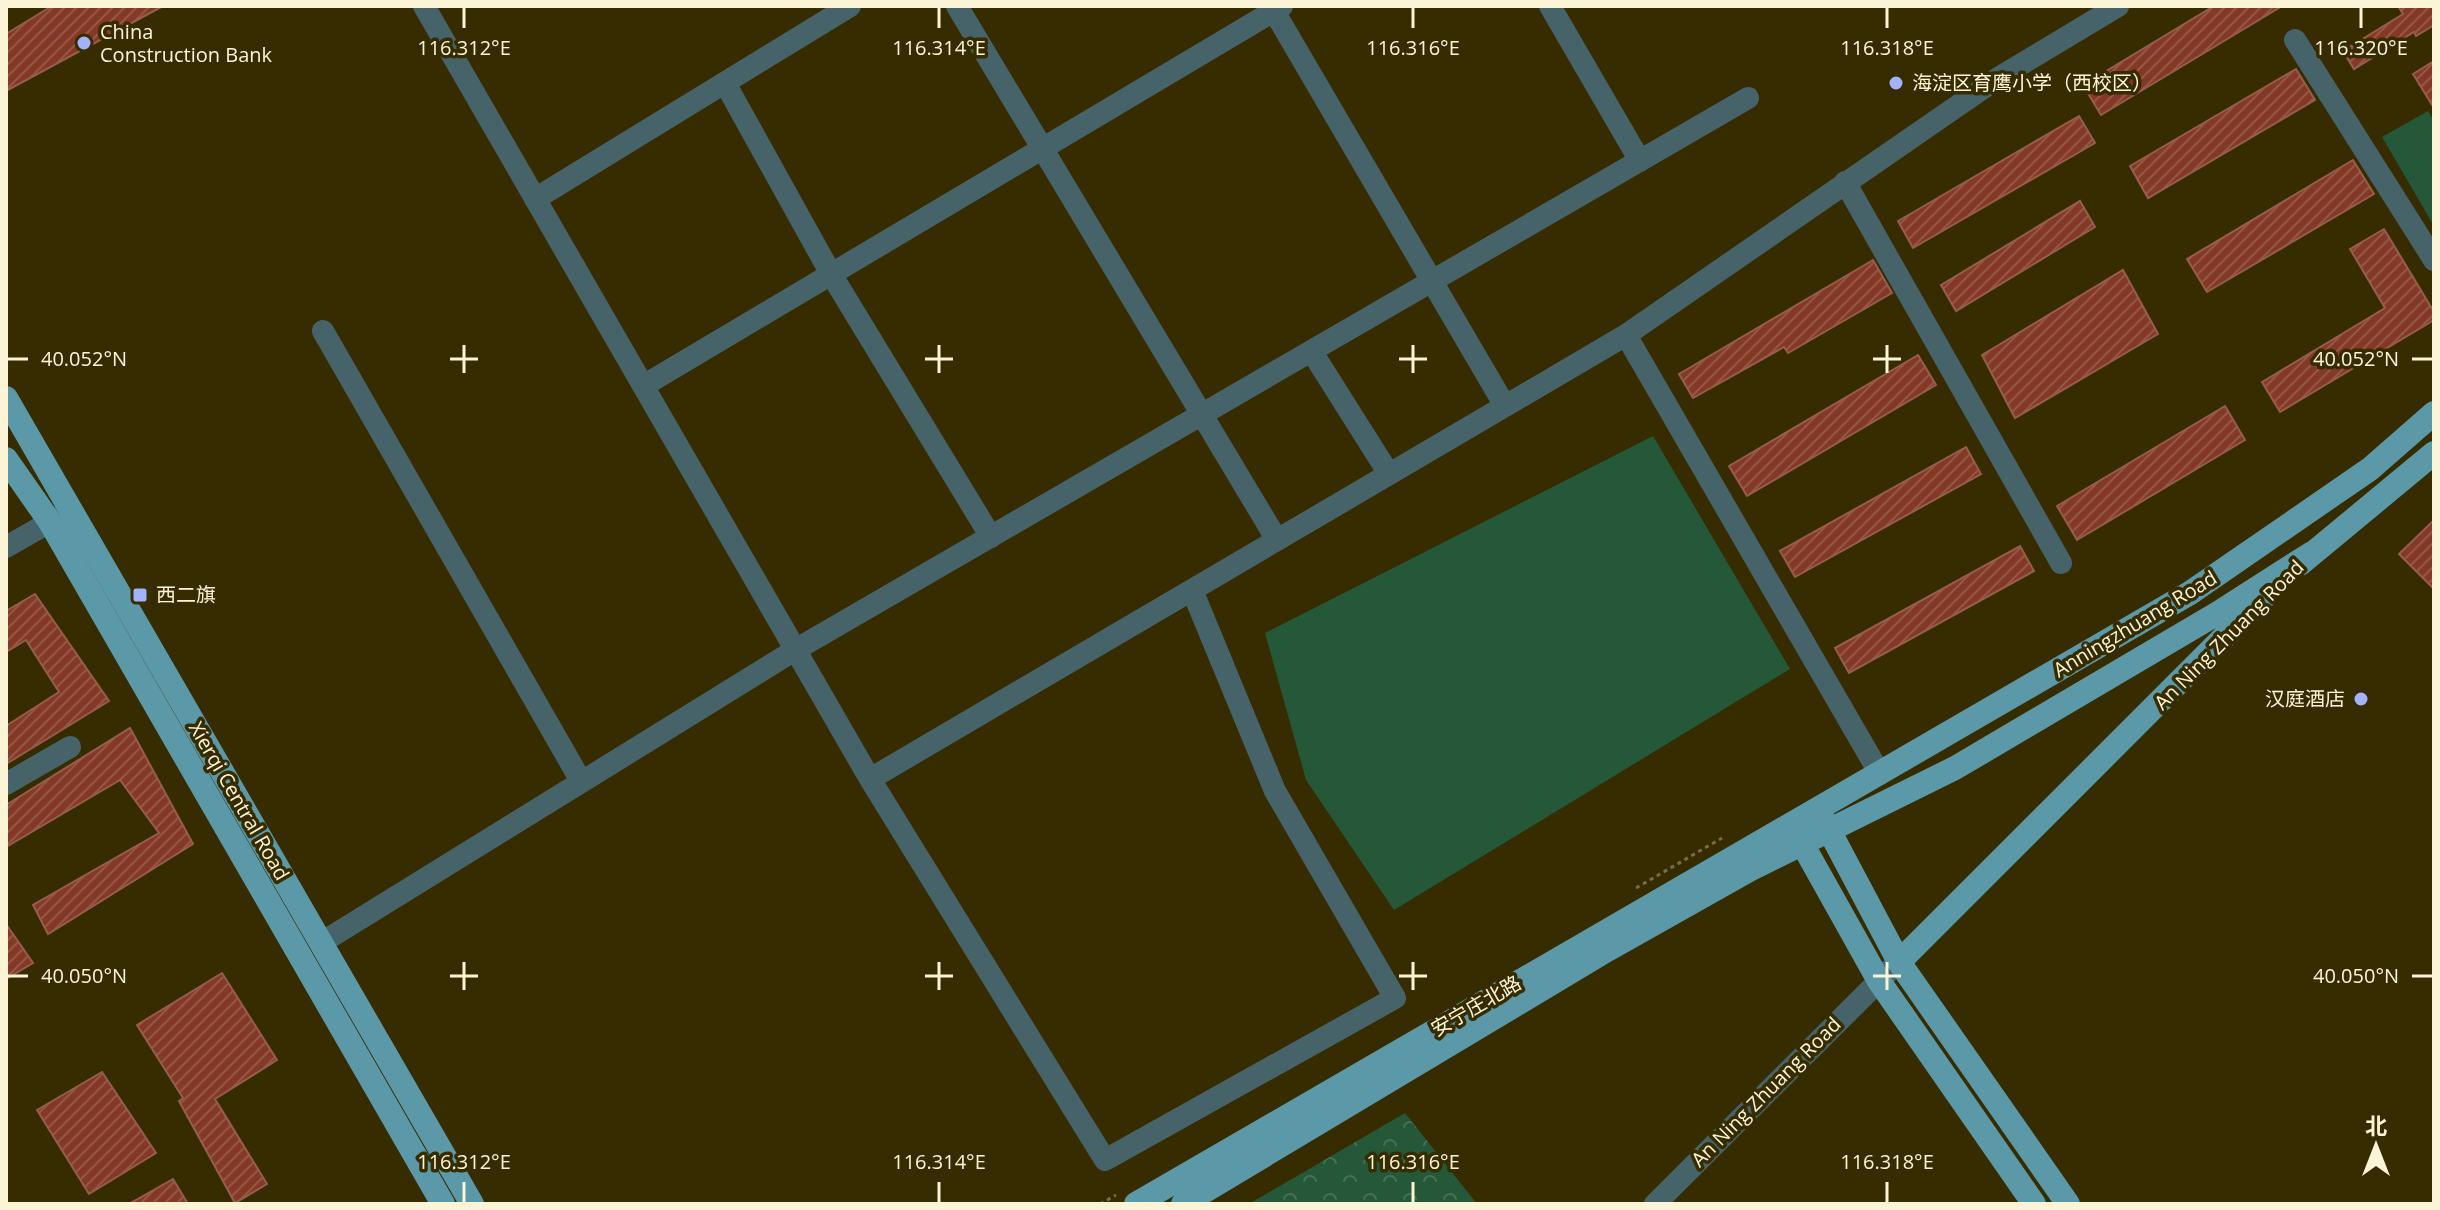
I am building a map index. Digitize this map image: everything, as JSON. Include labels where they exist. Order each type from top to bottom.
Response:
[{"type":"main road","name":"Xierqi Central Road","points":[[6,398],[472,1204]]},
{"type":"main road","name":"Anningzhuang Road","points":[[1824,820],[1880,774],[2190,593],[2370,469],[2434,413]]},
{"type":"main road","points":[[2312,553],[2434,453]]},
{"type":"main road","name":"Xierqi Central Road","points":[[6,459],[50,522],[443,1204]]},
{"type":"main road","name":"An Ning Zhuang Road","points":[[1824,820],[1955,768],[2165,645],[2312,553]]},
{"type":"main road","name":"An Ning Zhuang Road","points":[[1899,962],[2142,720],[2216,641],[2312,553]]},
{"type":"main road","points":[[1824,820],[1899,962],[2068,1204]]},
{"type":"main road","name":"安宁庄北路","points":[[1136,1204],[1824,820]]},
{"type":"main road","points":[[1796,834],[1879,981],[2034,1204]]},
{"type":"main road","name":"安宁庄北路","points":[[1183,1204],[1796,834]]},
{"type":"street","points":[[424,6],[870,779],[1105,1160],[1395,998],[1275,791],[1192,590]]},
{"type":"street","points":[[535,199],[850,6]]},
{"type":"street","points":[[957,6],[1277,540]]},
{"type":"street","points":[[1550,6],[1640,161]]},
{"type":"street","points":[[870,779],[1626,335],[1995,80],[2118,6]]},
{"type":"street","points":[[643,386],[1276,8],[1505,406]]},
{"type":"street","points":[[2295,40],[2434,260]]},
{"type":"street","points":[[725,83],[831,274],[991,537]]},
{"type":"street","points":[[321,943],[795,650],[1748,98]]},
{"type":"street","points":[[1845,182],[2061,563]]},
{"type":"street","points":[[323,331],[581,781]]},
{"type":"street","points":[[1626,335],[1880,774]]},
{"type":"street","points":[[1312,352],[1389,474]]},
{"type":"street","points":[[6,547],[72,510]]},
{"type":"street","points":[[6,784],[70,747]]},
{"type":"street","name":"An Ning Zhuang Road","points":[[1655,1204],[1899,962]]},
{"type":"green space","points":[[2428,111],[2434,121],[2434,226],[2382,137]]},
{"type":"green space","points":[[1653,436],[1790,669],[1394,910],[1306,780],[1265,633]]},
{"type":"green space","points":[[1405,1113],[1477,1204],[1249,1204]]},
{"type":"building","points":[[52,6],[163,6],[6,91],[6,34]]},
{"type":"building","points":[[2214,6],[2282,6],[2101,115],[2083,85]]},
{"type":"building","points":[[2398,6],[2434,6],[2434,25],[2416,36],[2414,32],[2354,69],[2343,51],[2403,14]]},
{"type":"building","points":[[2434,61],[2434,108],[2413,74]]},
{"type":"building","points":[[2296,69],[2315,100],[2148,198],[2130,166]]},
{"type":"building","points":[[2079,116],[2095,143],[1913,248],[1898,221]]},
{"type":"building","points":[[2353,160],[2374,194],[2207,292],[2187,259]]},
{"type":"building","points":[[2080,201],[2095,227],[1956,311],[1941,285]]},
{"type":"building","points":[[2384,229],[2434,312],[2434,320],[2280,412],[2262,382],[2385,308],[2350,249]]},
{"type":"building","points":[[1873,260],[1892,293],[1788,353],[1784,347],[1693,398],[1679,374]]},
{"type":"building","points":[[2123,270],[2158,334],[2015,418],[1982,355]]},
{"type":"building","points":[[1918,355],[1936,385],[1747,496],[1729,466]]},
{"type":"building","points":[[2225,406],[2245,440],[2077,540],[2057,506]]},
{"type":"building","points":[[1966,447],[1981,474],[1795,577],[1780,551]]},
{"type":"building","points":[[2434,520],[2434,589],[2399,554]]},
{"type":"building","points":[[2020,546],[2034,571],[1849,673],[1835,648]]},
{"type":"building","points":[[35,594],[109,701],[6,764],[6,726],[59,692],[26,640],[6,652],[6,611]]},
{"type":"building","points":[[130,728],[193,844],[48,934],[33,905],[159,833],[120,780],[6,847],[6,805]]},
{"type":"building","points":[[6,924],[33,963],[6,979]]},
{"type":"building","points":[[222,973],[277,1060],[215,1099],[267,1184],[235,1203],[179,1101],[183,1098],[137,1025]]},
{"type":"building","points":[[102,1072],[156,1153],[89,1194],[37,1110]]},
{"type":"building","points":[[173,1179],[188,1204],[129,1204]]},
{"type":"place","name":"China Construction Bank","points":[[84,43]]},
{"type":"place","name":"海淀区育鹰小学（西校区）","points":[[1896,83]]},
{"type":"place","name":"西二旗","points":[[140,595]]},
{"type":"place","name":"汉庭酒店","points":[[2361,699]]}]
